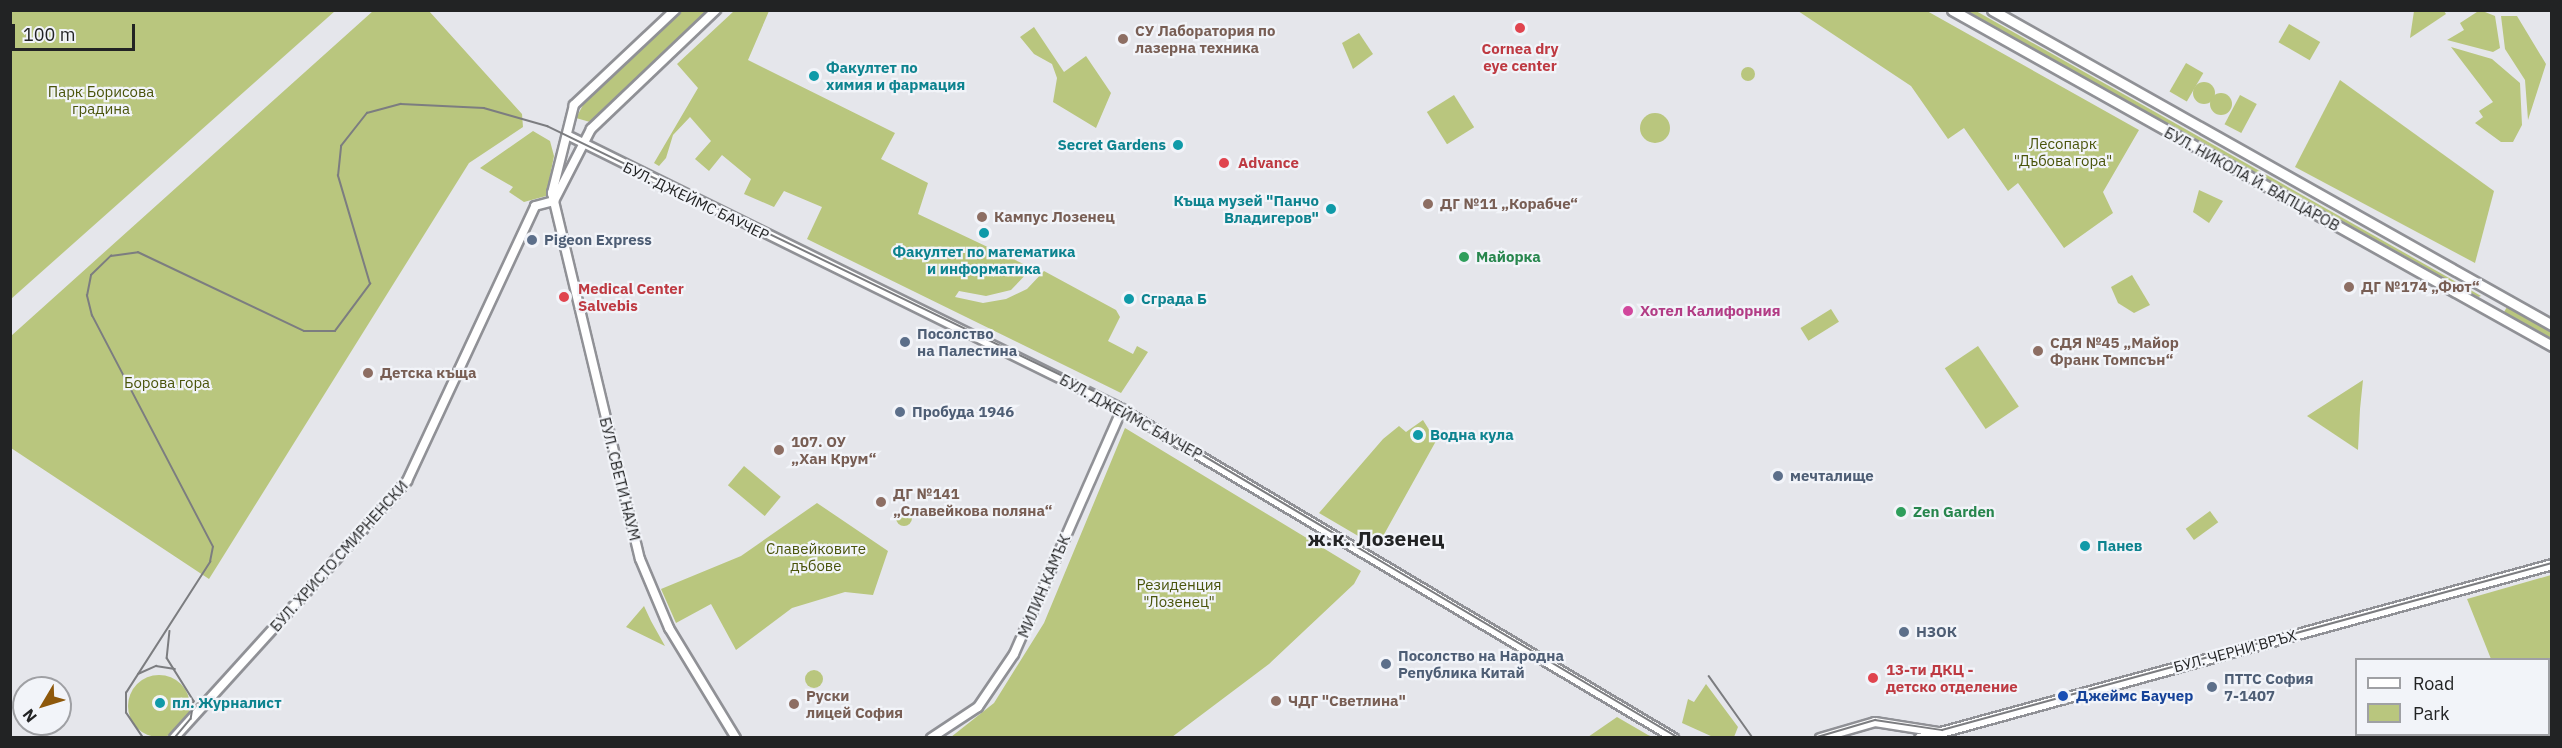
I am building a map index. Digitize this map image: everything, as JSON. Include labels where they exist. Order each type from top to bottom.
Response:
[{"type":"main road","name":"БУЛ. НИКОЛА Й. ВАПЦАРОВ","points":[[1952,10],[2552,346]]},
{"type":"main road","name":"БУЛ. НИКОЛА Й. ВАПЦАРОВ","points":[[1992,10],[2552,325]]},
{"type":"main road","points":[[2487,310],[2496,293]]},
{"type":"main road","name":"БУЛ. ЧЕРНИ ВРЪХ","points":[[1919,738],[2552,564]]},
{"type":"street","name":"БУЛ. СВЕТИ НАУМ","points":[[675,10],[574,105],[553,178],[554,201],[640,559],[669,628],[736,738]]},
{"type":"street","points":[[554,201],[581,146],[607,112],[717,10]]},
{"type":"street","name":"БУЛ. ДЖЕЙМС БАУЧЕР","points":[[567,135],[581,146],[1122,409],[1674,738]]},
{"type":"street","name":"БУЛ. ХРИСТО СМИРНЕНСКИ","points":[[174,738],[407,481],[535,206],[554,201]]},
{"type":"street","name":"МИЛИН КАМЪК","points":[[931,738],[978,707],[1014,654],[1122,409]]},
{"type":"street","points":[[1820,738],[1875,722],[1938,732]]},
{"type":"green space","name":"Парк Борисова градина","points":[[11,10],[335,10],[335,11],[11,299]]},
{"type":"green space","points":[[2480,10],[2495,16],[2500,48],[2493,52],[2447,40],[2464,30],[2460,23]]},
{"type":"green space","name":"Борова гора","points":[[373,11],[429,11],[522,114],[523,127],[469,163],[209,579],[11,448],[11,336]]},
{"type":"green space","points":[[680,11],[710,11],[590,122],[576,118],[589,94]]},
{"type":"green space","points":[[734,11],[769,11],[748,60],[895,133],[881,159],[928,183],[918,214],[1032,268],[1011,290],[986,296],[959,291],[955,297],[983,303],[1006,299],[1027,289],[1044,271],[1116,310],[1120,317],[1108,341],[1133,354],[1137,346],[1148,352],[1121,393],[807,239],[822,207],[784,191],[774,207],[744,194],[751,179],[722,155],[709,171],[695,159],[711,141],[690,117],[673,135],[666,158],[659,166],[654,163],[698,88],[677,64]]},
{"type":"green space","name":"Лесопарк \"Дъбова гора\"","points":[[1798,11],[1927,11],[2139,130],[2103,192],[2113,213],[2064,248],[2018,183],[2008,191],[1964,128],[1948,139],[1911,86]]},
{"type":"green space","points":[[1967,11],[1976,11],[2481,296],[2478,297]]},
{"type":"green space","points":[[2414,11],[2444,11],[2446,14],[2410,38]]},
{"type":"green space","points":[[2501,16],[2517,16],[2546,64],[2528,120],[2525,80],[2505,49]]},
{"type":"green space","points":[[2289,24],[2320,42],[2310,60],[2278,42]]},
{"type":"green space","points":[[1034,27],[1064,72],[1086,56],[1111,93],[1096,128],[1053,102],[1057,78],[1052,64],[1034,54],[1020,37]]},
{"type":"green space","points":[[1359,33],[1373,54],[1353,69],[1342,43]]},
{"type":"green space","points":[[2451,47],[2492,59],[2520,83],[2522,125],[2513,142],[2501,142],[2475,123],[2483,117],[2479,111],[2493,102]]},
{"type":"green space","points":[[2186,63],[2203,73],[2187,102],[2170,92]]},
{"type":"green space","points":[[1745,67],[1751,67],[1755,74],[1751,81],[1745,81],[1741,77],[1741,71]]},
{"type":"green space","points":[[2340,80],[2494,191],[2475,263],[2295,167]]},
{"type":"green space","points":[[2204,82],[2212,85],[2215,93],[2212,101],[2204,104],[2196,101],[2193,93],[2196,85]]},
{"type":"green space","points":[[2221,93],[2229,96],[2232,104],[2229,112],[2221,115],[2213,112],[2210,104],[2213,96]]},
{"type":"green space","points":[[1454,95],[1474,127],[1447,144],[1427,112]]},
{"type":"green space","points":[[2240,95],[2257,104],[2241,133],[2225,124]]},
{"type":"green space","points":[[1655,113],[1666,117],[1670,128],[1666,139],[1655,143],[1644,139],[1640,128],[1644,117]]},
{"type":"green space","points":[[533,131],[550,141],[554,156],[546,196],[524,202],[509,192],[513,187],[480,168]]},
{"type":"green space","points":[[2199,190],[2223,201],[2209,223],[2193,212]]},
{"type":"green space","points":[[2132,275],[2150,305],[2134,313],[2118,303],[2111,287]]},
{"type":"green space","points":[[2507,307],[2551,332],[2551,338],[2504,312]]},
{"type":"green space","points":[[1831,309],[1839,322],[1808,341],[1800,328]]},
{"type":"green space","points":[[1978,346],[2019,407],[1986,429],[1945,368]]},
{"type":"green space","points":[[2363,380],[2360,409],[2358,450],[2307,416]]},
{"type":"green space","points":[[1423,420],[1436,441],[1377,547],[1319,513],[1383,439],[1399,426],[1406,432]]},
{"type":"green space","name":"Резиденция \"Лозенец\"","points":[[1125,428],[1361,571],[1354,584],[1269,664],[1172,737],[951,737],[994,703],[1044,623]]},
{"type":"green space","points":[[744,466],[781,497],[765,516],[728,485]]},
{"type":"green space","name":"Славейковите дъбове","points":[[817,503],[888,551],[873,595],[845,592],[792,608],[736,650],[711,604],[676,623],[661,589],[741,556]]},
{"type":"green space","points":[[904,510],[910,512],[912,518],[910,524],[904,526],[898,524],[896,518],[898,512]]},
{"type":"green space","points":[[2210,511],[2218,522],[2194,540],[2186,529]]},
{"type":"green space","points":[[2551,575],[2551,737],[2521,737],[2550,736],[2550,658],[2491,658],[2467,599]]},
{"type":"green space","points":[[644,606],[651,621],[665,646],[626,627]]},
{"type":"green space","points":[[814,670],[820,673],[823,679],[820,685],[814,688],[808,685],[805,679],[808,673]]},
{"type":"green space","points":[[159,675],[181,684],[190,706],[181,728],[159,737],[137,728],[128,706],[137,684]]},
{"type":"green space","points":[[1706,684],[1738,727],[1734,737],[1713,737],[1682,723],[1688,699],[1694,702]]},
{"type":"green space","points":[[1617,717],[1648,735],[1653,737],[1588,737]]},
{"type":"tram line","points":[[143,738],[126,713],[126,693],[210,562],[213,547],[92,316],[87,296],[91,275],[111,256],[138,252],[304,331],[335,331],[370,284],[338,176],[341,146],[367,113],[401,104],[484,108],[547,126],[1098,393],[1679,738]]},
{"type":"tram line","points":[[1814,738],[1875,720],[1942,730],[2552,563]]},
{"type":"tram line","points":[[170,631],[167,658],[194,701],[191,719],[175,738]]},
{"type":"tram line","points":[[138,674],[156,666],[175,669]]},
{"type":"tram line","points":[[1709,676],[1753,738]]},
{"type":"place","name":"Cornea dry eye center","points":[[1520,28]]},
{"type":"place","name":"СУ Лаборатория по лазерна техника","points":[[1123,39]]},
{"type":"place","name":"Факултет по химия и фармация","points":[[814,76]]},
{"type":"place","name":"Secret Gardens","points":[[1178,145]]},
{"type":"place","name":"Advance","points":[[1224,163]]},
{"type":"place","name":"ДГ №11 „Корабче“","points":[[1428,204]]},
{"type":"place","name":"Къща музей \"Панчо Владигеров\"","points":[[1331,209]]},
{"type":"place","name":"Кампус Лозенец","points":[[982,217]]},
{"type":"place","name":"Факултет по математика и информатика","points":[[984,233]]},
{"type":"place","name":"Pigeon Express","points":[[532,240]]},
{"type":"place","name":"Майорка","points":[[1464,257]]},
{"type":"place","name":"ДГ №174 „Фют“","points":[[2349,287]]},
{"type":"place","name":"Medical Center Salvebis","points":[[564,297]]},
{"type":"place","name":"Сграда Б","points":[[1129,299]]},
{"type":"place","name":"Хотел Калифорния","points":[[1628,311]]},
{"type":"place","name":"Посолство на Палестина","points":[[905,342]]},
{"type":"place","name":"СДЯ №45 „Майор Франк Томпсън“","points":[[2038,351]]},
{"type":"place","name":"Детска къща","points":[[368,373]]},
{"type":"place","name":"Пробуда 1946","points":[[900,412]]},
{"type":"place","name":"Водна кула","points":[[1418,435]]},
{"type":"place","name":"107. ОУ „Хан Крум“","points":[[779,450]]},
{"type":"place","name":"мечталище","points":[[1778,476]]},
{"type":"place","name":"ДГ №141 „Славейкова поляна“","points":[[881,502]]},
{"type":"place","name":"Zen Garden","points":[[1901,512]]},
{"type":"place","name":"Панев","points":[[2085,546]]},
{"type":"place","name":"НЗОК","points":[[1904,632]]},
{"type":"place","name":"Посолство на Народна Република Китай","points":[[1386,664]]},
{"type":"place","name":"13-ти ДКЦ - детско отделение","points":[[1873,678]]},
{"type":"place","name":"ПТТС София 7-1407","points":[[2212,687]]},
{"type":"place","name":"Джеймс Баучер","points":[[2063,696]]},
{"type":"place","name":"ЧДГ \"Светлина\"","points":[[1276,701]]},
{"type":"place","name":"пл. Журналист","points":[[160,703]]},
{"type":"place","name":"Руски лицей София","points":[[794,704]]},
{"type":"district","name":"ж.к. Лозенец","points":[[1376,538]]}]
